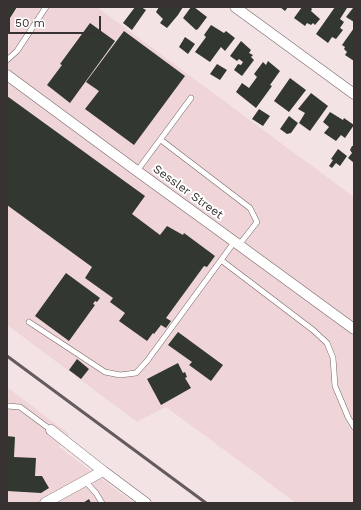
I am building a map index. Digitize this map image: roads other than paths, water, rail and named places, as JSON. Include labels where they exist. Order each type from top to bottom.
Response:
[{"type":"street","points":[[235,7],[354,94]]},
{"type":"street","name":"Sessler Street","points":[[7,75],[354,329]]},
{"type":"street","points":[[51,430],[146,503]]},
{"type":"street","points":[[45,503],[103,471]]},
{"type":"lane","points":[[7,60],[17,51],[46,7]]},
{"type":"lane","points":[[137,171],[191,98]]},
{"type":"lane","points":[[30,322],[105,372],[120,375],[136,373],[152,355],[221,260],[247,235],[257,222],[250,208],[161,140]]},
{"type":"lane","points":[[221,260],[313,330],[327,343],[333,358],[335,386],[348,417],[354,427]]},
{"type":"lane","points":[[7,406],[20,407],[51,430]]},
{"type":"lane","points":[[85,481],[102,503]]},
{"type":"railway","points":[[7,356],[206,503]]}]
